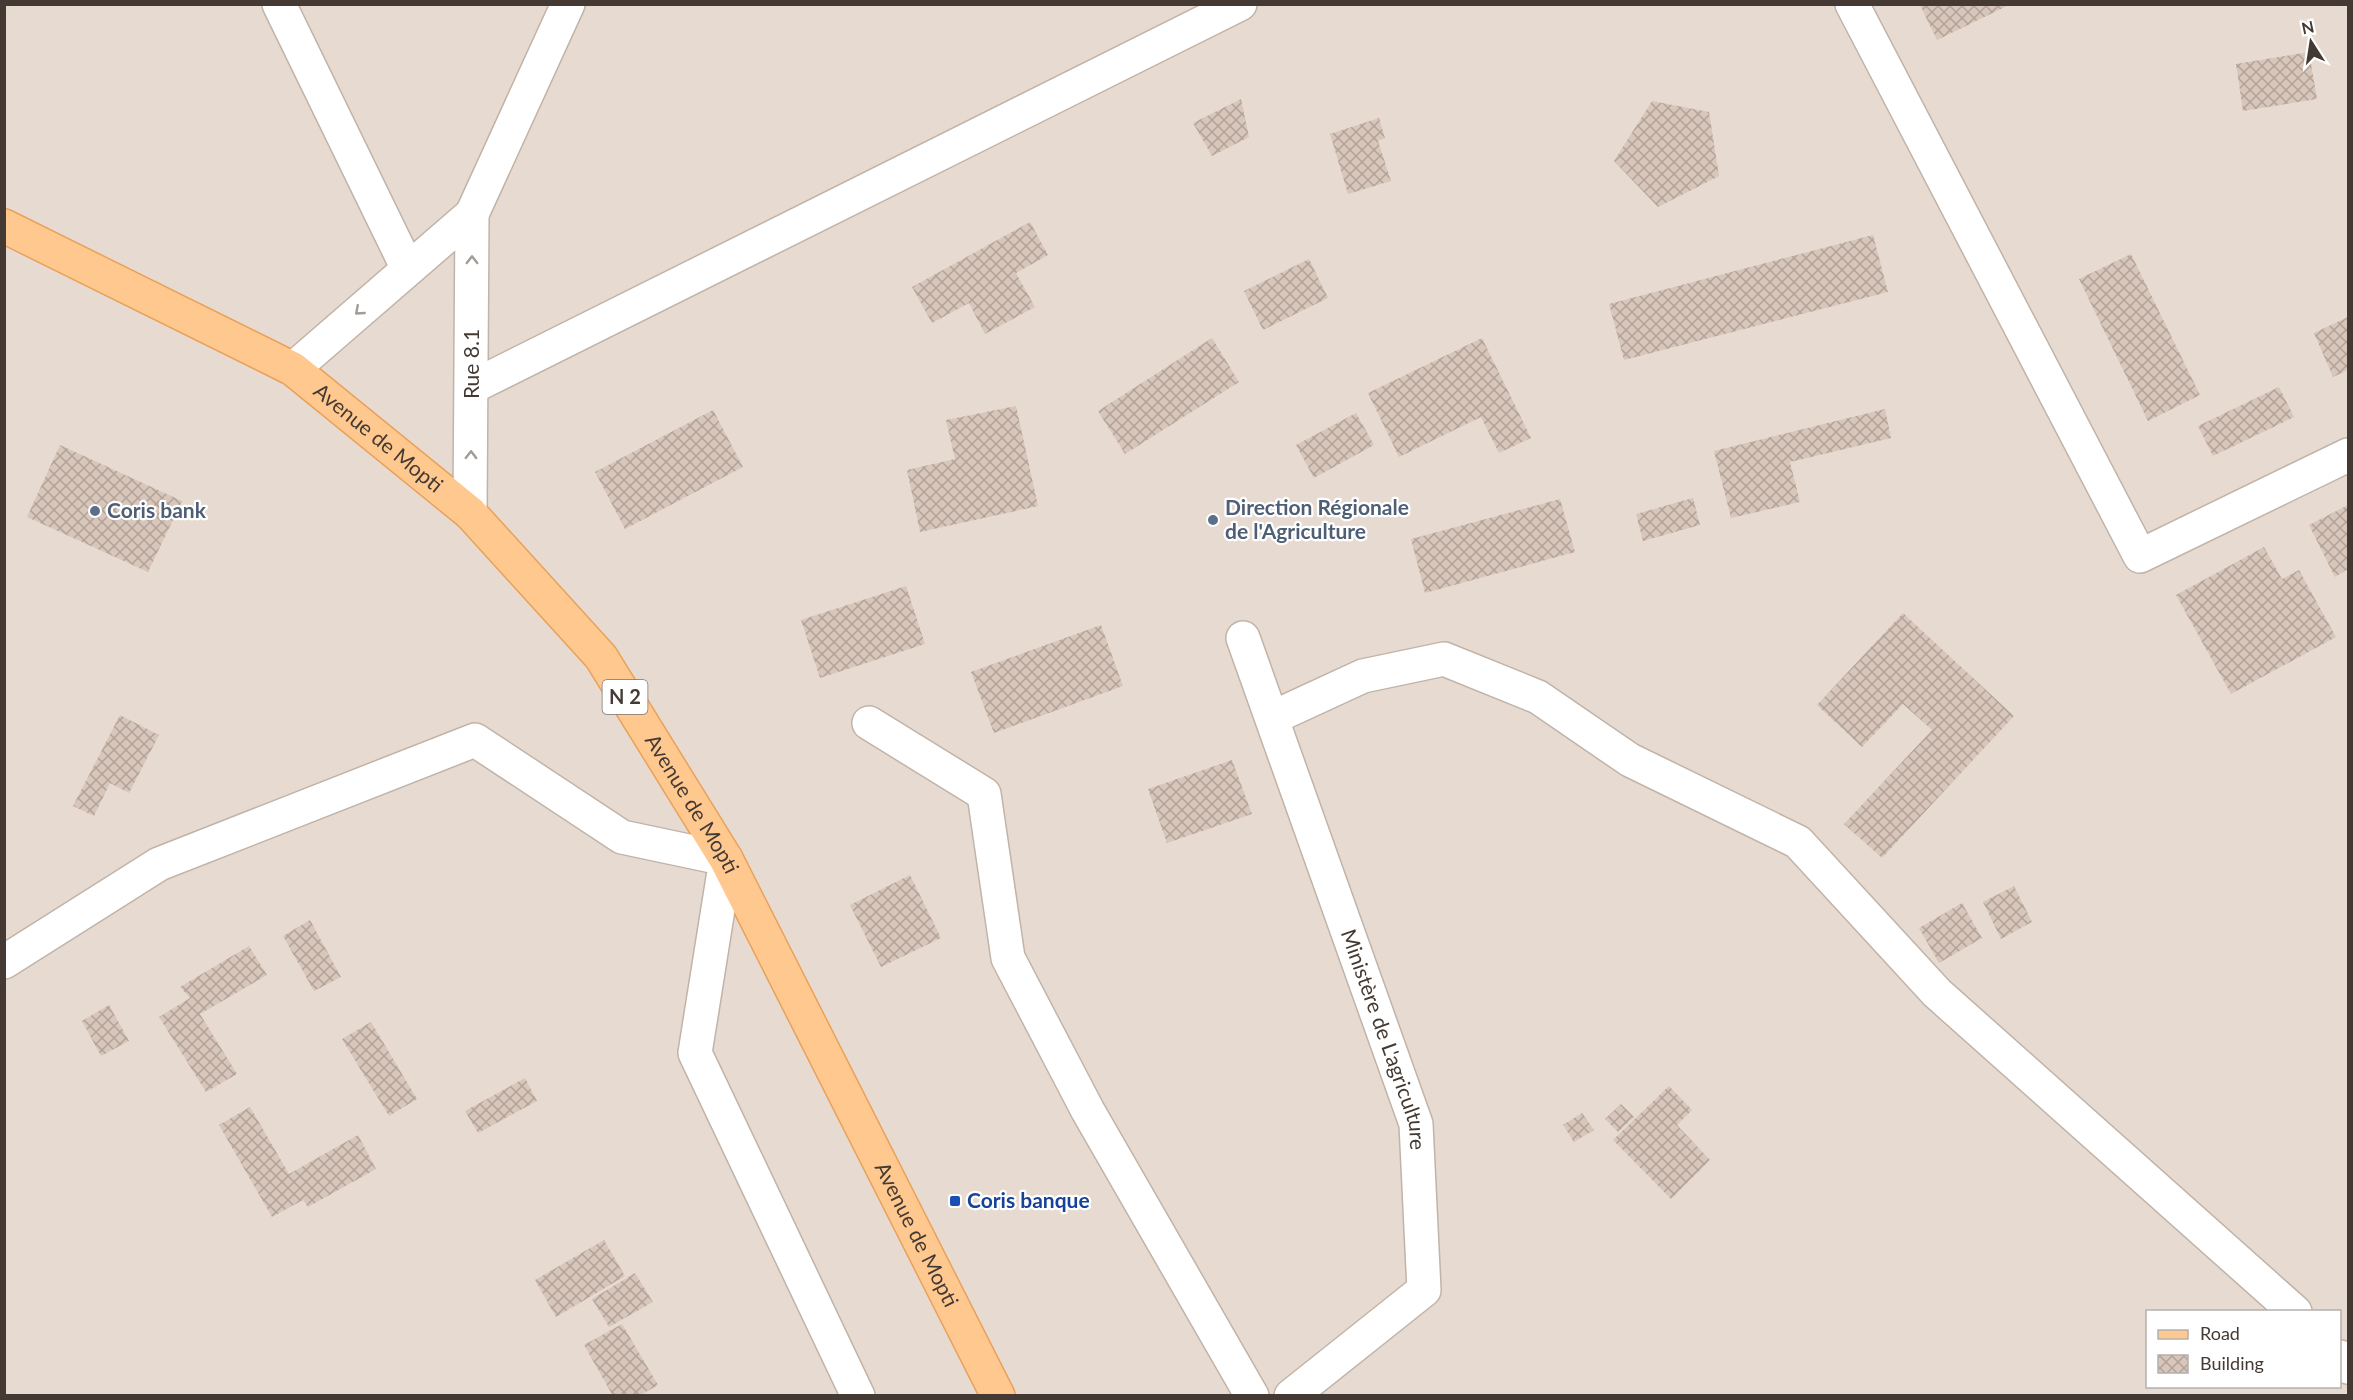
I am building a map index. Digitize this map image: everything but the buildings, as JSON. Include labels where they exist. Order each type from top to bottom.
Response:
[{"type":"main road","name":"Avenue de Mopti","points":[[4,226],[293,369],[470,513],[601,657],[726,859],[998,1395]]},
{"type":"street","points":[[279,4],[408,269]]},
{"type":"street","name":"Rue 8.1","points":[[470,513],[472,214],[568,4]]},
{"type":"street","points":[[472,387],[1240,4]]},
{"type":"street","points":[[1852,4],[2140,556],[2349,455]]},
{"type":"street","name":"Rue 8.1","points":[[293,369],[472,214]]},
{"type":"street","name":"Ministère de L'agriculture","points":[[1244,638],[1416,1124],[1424,1290],[1291,1395]]},
{"type":"street","points":[[1272,718],[1364,676],[1444,659],[1538,697],[1630,760],[1798,842],[1937,993],[2294,1310]]},
{"type":"street","points":[[869,723],[984,794],[1008,958],[1088,1111],[1251,1395]]},
{"type":"street","points":[[4,962],[159,864],[475,740],[622,837],[726,859],[695,1053],[858,1395]]},
{"type":"shaded area","points":[[5,5],[2348,5],[2348,1395],[5,1396]]},
{"type":"place","name":"Coris bank","points":[[95,511]]},
{"type":"place","name":"Direction Régionale de l'Agriculture","points":[[1213,520]]},
{"type":"place","name":"Coris banque","points":[[955,1201]]}]
